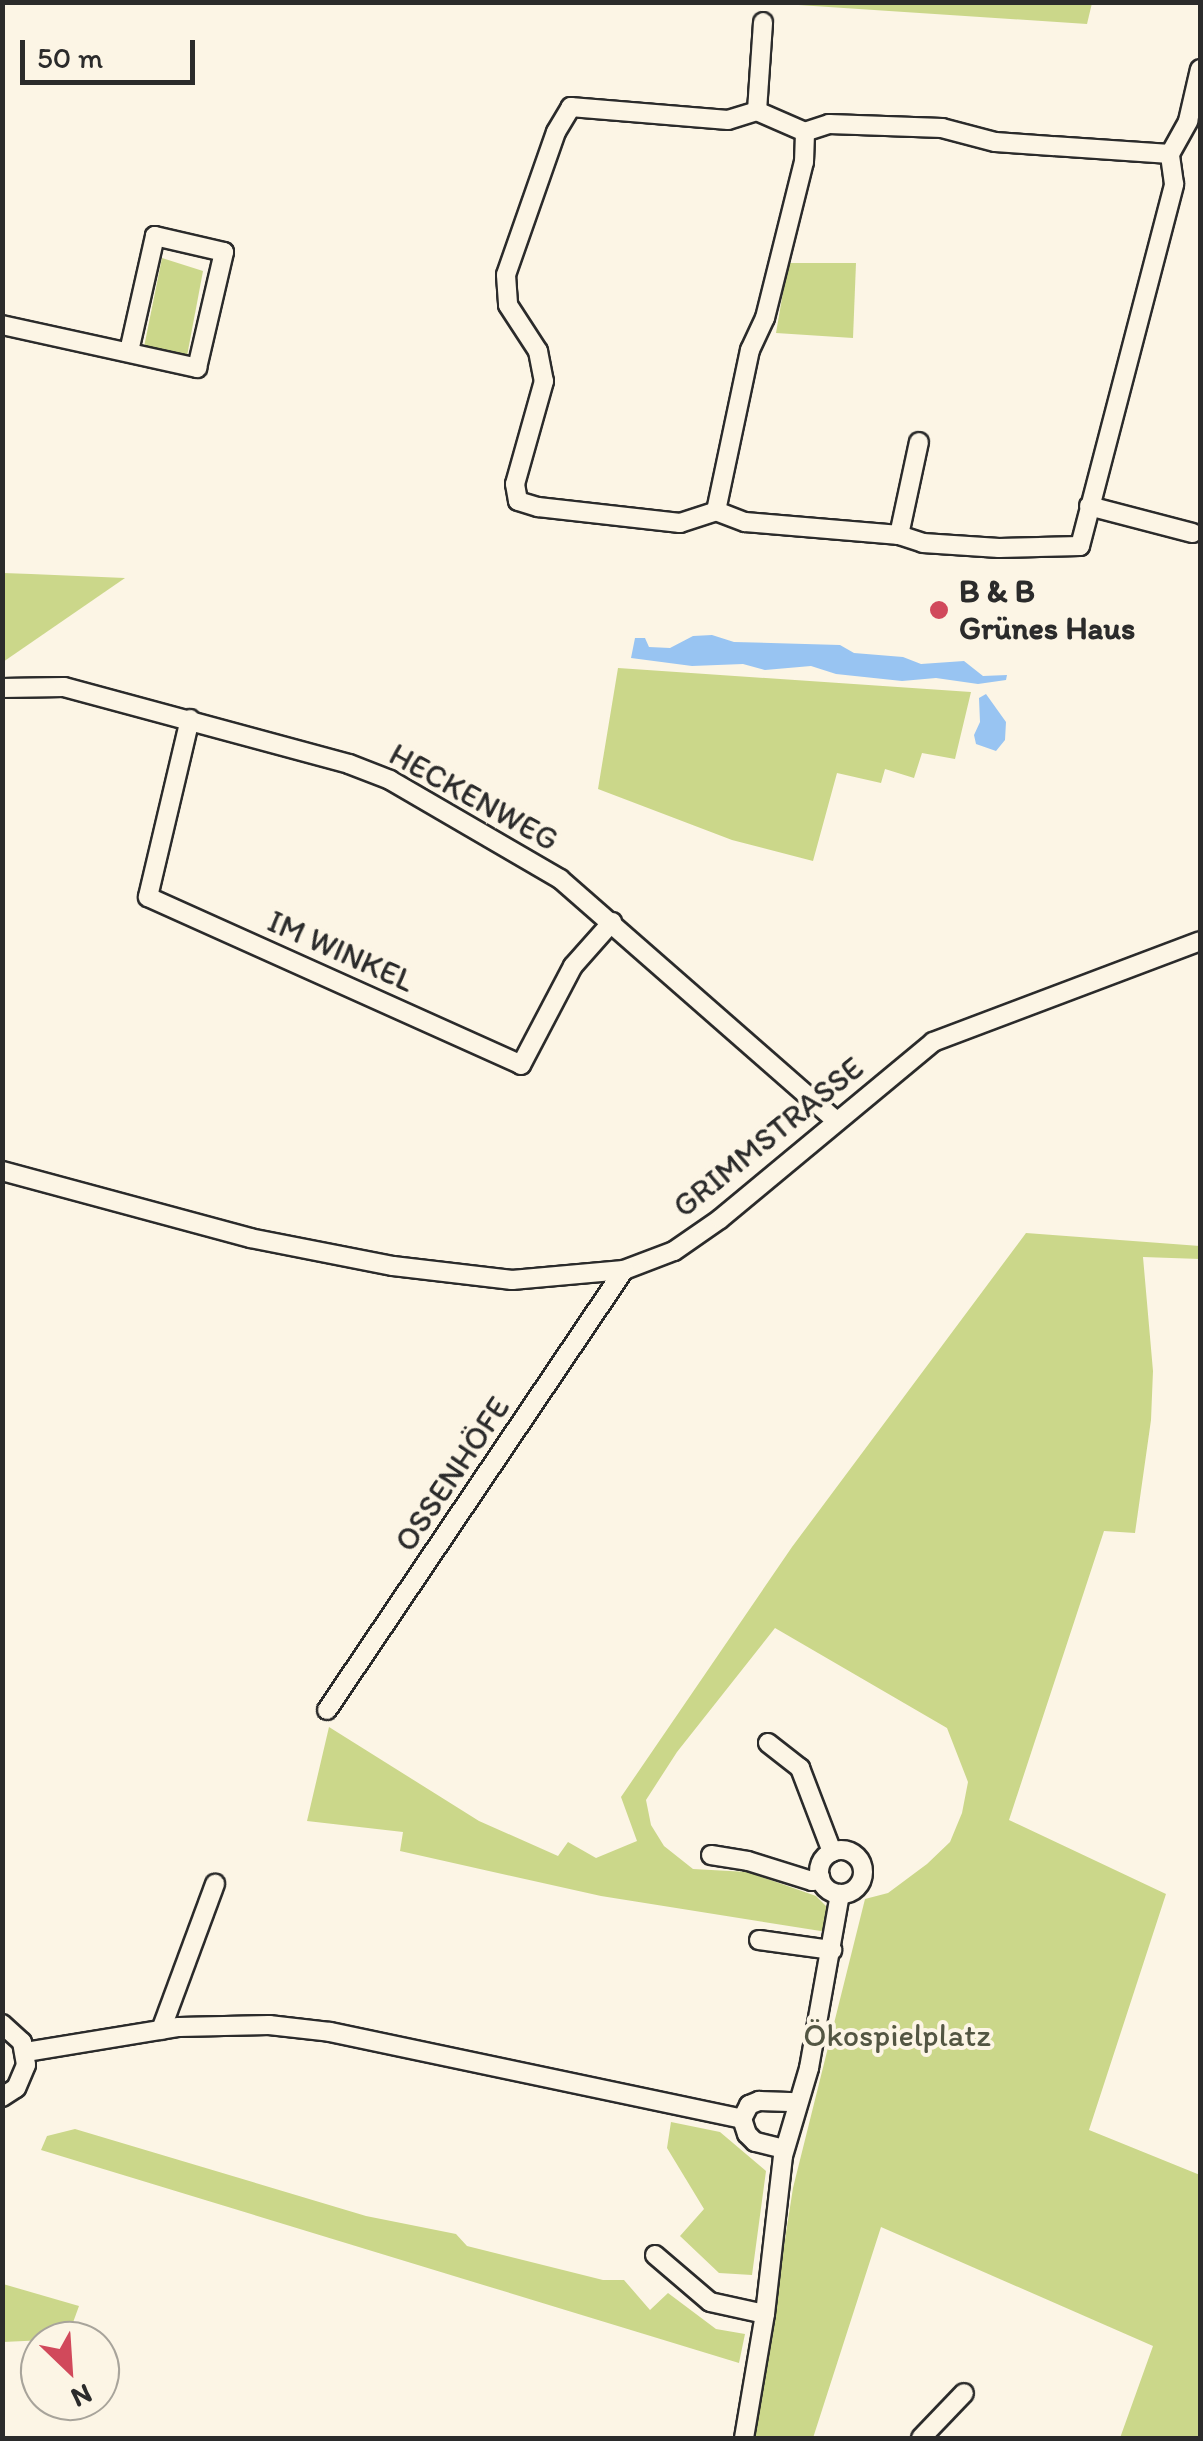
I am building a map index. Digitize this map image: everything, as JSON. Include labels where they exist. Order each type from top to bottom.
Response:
[{"type":"street","points":[[757,110],[762,22]]},
{"type":"street","points":[[1170,154],[994,142],[942,128],[828,124],[804,132],[757,110],[728,120],[571,108],[556,132],[506,275],[508,305],[538,351],[544,381],[515,484],[518,500],[538,508],[680,523],[716,511],[745,522],[899,535],[923,542],[999,548],[1080,546],[1174,184],[1170,154],[1194,122],[1200,69]]},
{"type":"street","points":[[716,511],[750,350],[765,318],[804,162],[804,132]]},
{"type":"street","points":[[2,325],[197,368],[224,252],[155,236],[128,351]]},
{"type":"street","points":[[899,535],[919,442]]},
{"type":"street","points":[[1089,506],[1192,533]]},
{"type":"street","name":"HECKENWEG","points":[[2,688],[64,688],[190,719],[349,764],[390,780],[560,879],[835,1120]]},
{"type":"street","name":"IM WINKEL","points":[[190,719],[148,898],[521,1065],[573,966],[612,922]]},
{"type":"street","name":"GRIMMSTRASSE","points":[[2,1171],[250,1238],[393,1266],[512,1280],[624,1270],[674,1251],[933,1042],[1200,941]]},
{"type":"street","name":"OSSENHÖFE","points":[[327,1710],[624,1270]]},
{"type":"street","points":[[768,1743],[800,1768],[832,1852]]},
{"type":"street","points":[[832,1852],[851,1853],[862,1868],[858,1886],[840,1894],[829,1890],[820,1878],[822,1861],[832,1852]]},
{"type":"street","points":[[711,1855],[748,1860],[812,1881],[820,1878]]},
{"type":"street","points":[[162,2030],[215,1884]]},
{"type":"street","points":[[744,2438],[784,2149],[832,1950],[840,1894]]},
{"type":"street","points":[[759,1940],[832,1950]]},
{"type":"street","points":[[2,2024],[16,2034],[26,2052],[23,2077],[2,2097]]},
{"type":"street","points":[[26,2052],[162,2030],[242,2024],[330,2032],[742,2119],[755,2142],[784,2149]]},
{"type":"street","points":[[742,2119],[749,2105],[758,2101],[797,2102]]},
{"type":"street","points":[[655,2255],[710,2302],[764,2314]]},
{"type":"street","points":[[921,2438],[964,2393]]},
{"type":"green space","points":[[1092,2],[1087,24],[768,3]]},
{"type":"green space","points":[[162,258],[203,271],[187,356],[144,347]]},
{"type":"green space","points":[[788,263],[856,263],[853,338],[776,333]]},
{"type":"green space","points":[[3,573],[31,574],[125,578],[3,662]]},
{"type":"green space","points":[[618,668],[971,692],[955,759],[922,753],[914,778],[885,769],[881,783],[837,773],[813,861],[732,840],[598,789]]},
{"type":"green space","name":"Ökospielplatz","points":[[1026,1233],[1200,1246],[1200,1259],[1143,1257],[1153,1371],[1151,1420],[1135,1533],[1104,1531],[1009,1820],[1166,1894],[1089,2130],[1200,2175],[1200,2438],[1120,2438],[1153,2346],[881,2227],[813,2438],[754,2438],[793,2188],[865,1899],[888,1893],[927,1864],[950,1842],[962,1813],[968,1782],[947,1728],[775,1628],[677,1752],[646,1800],[651,1825],[664,1846],[693,1869],[748,1872],[816,1896],[830,1910],[827,1932],[601,1896],[400,1851],[403,1832],[307,1821],[329,1727],[479,1821],[558,1856],[568,1842],[596,1858],[637,1841],[621,1797],[792,1547]]},
{"type":"green space","points":[[671,2122],[720,2132],[766,2171],[752,2275],[719,2273],[680,2236],[704,2209],[667,2148]]},
{"type":"green space","points":[[75,2129],[366,2216],[456,2234],[467,2246],[603,2280],[624,2280],[650,2310],[668,2293],[716,2329],[745,2334],[739,2363],[41,2150],[47,2136]]},
{"type":"green space","points":[[3,2284],[79,2306],[74,2321],[20,2321],[20,2341],[3,2342]]},
{"type":"water","points":[[712,635],[734,642],[840,645],[854,653],[903,657],[921,664],[964,661],[983,676],[1007,675],[1006,680],[978,684],[936,678],[902,681],[836,674],[811,666],[765,670],[743,664],[692,666],[631,658],[635,638],[645,638],[649,647],[670,648],[693,636]]},
{"type":"water","points":[[986,694],[1006,722],[1005,740],[996,751],[976,744],[974,735],[980,722],[979,698]]},
{"type":"place","name":"B & B Grünes Haus","points":[[939,610]]}]
